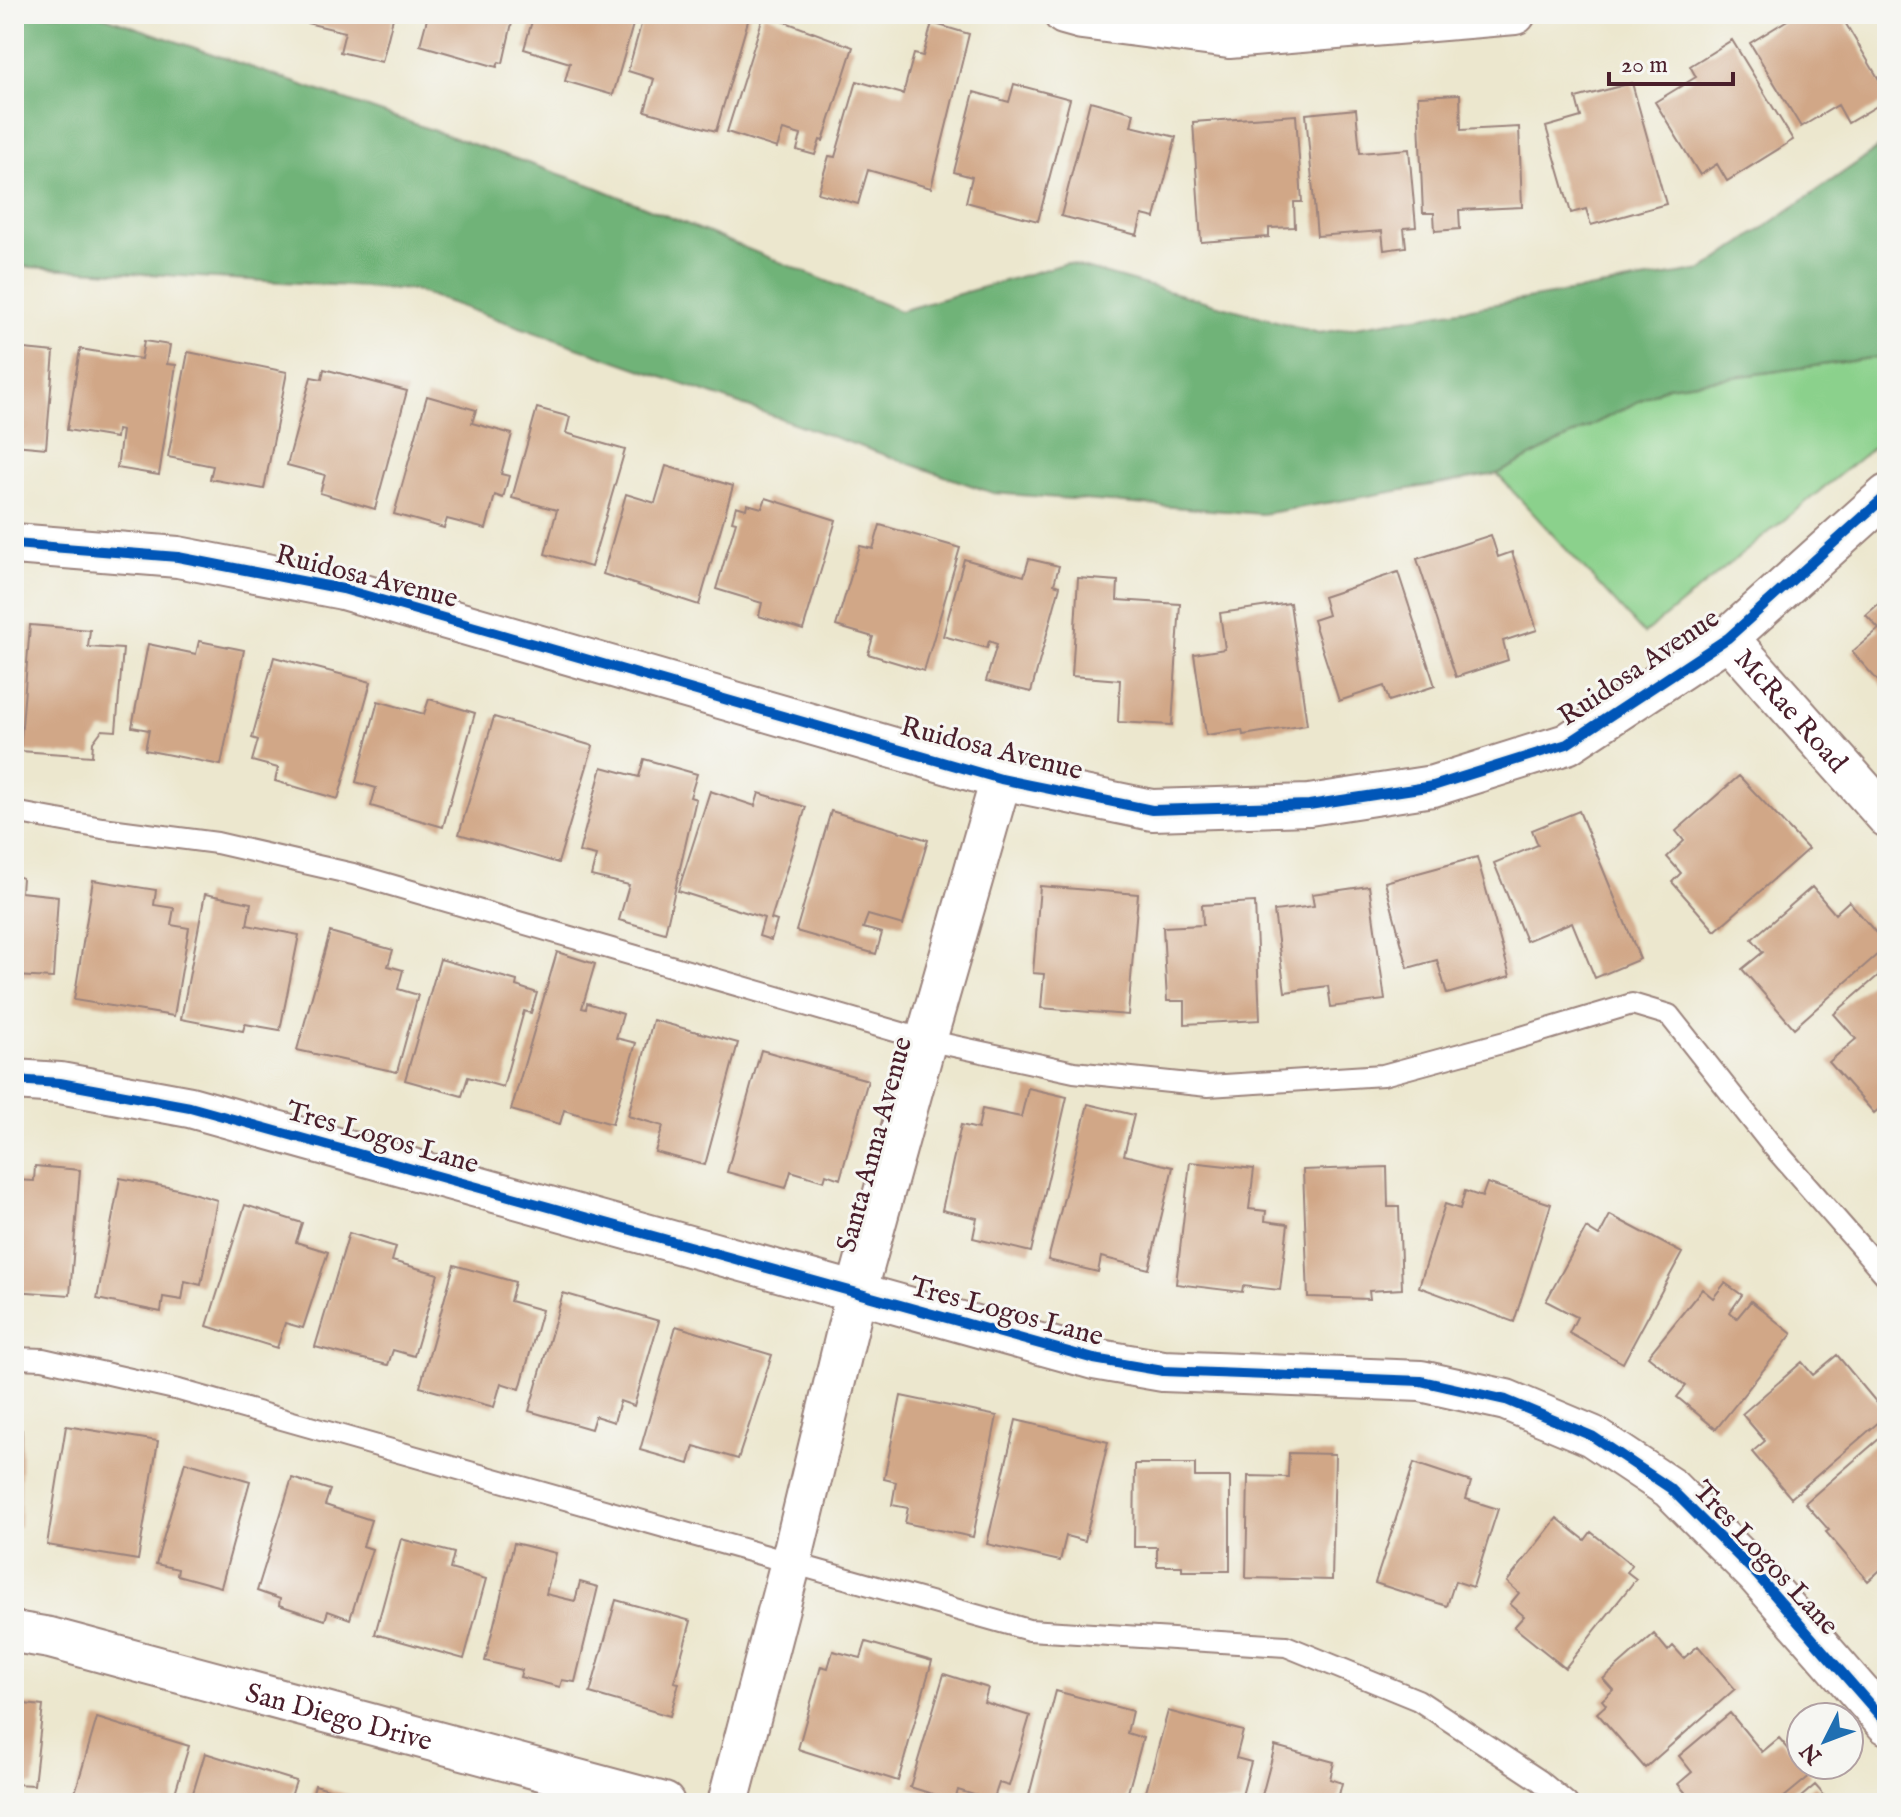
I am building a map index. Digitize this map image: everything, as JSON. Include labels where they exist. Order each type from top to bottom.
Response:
[{"type":"street","points":[[1064,14],[1229,38],[1515,14]]},
{"type":"street","name":"Ruidosa Avenue","points":[[14,544],[178,557],[343,589],[1001,779],[1152,810],[1309,805],[1433,786],[1567,744],[1728,638],[1887,495]]},
{"type":"street","name":"McRae Road","points":[[1728,638],[1887,817]]},
{"type":"street","name":"Santa Anna Avenue","points":[[728,1803],[856,1294],[1001,779]]},
{"type":"street","name":"Tres Logos Lane","points":[[14,1080],[60,1083],[190,1107],[1094,1359],[1163,1371],[1421,1381],[1506,1400],[1592,1436],[1670,1488],[1756,1574],[1887,1724]]},
{"type":"street","name":"San Diego Drive","points":[[14,1632],[50,1638],[664,1803]]},
{"type":"lane","points":[[14,812],[102,828],[217,843],[353,874],[926,1040],[1074,1072],[1208,1086],[1383,1075],[1632,1004],[1669,1015],[1770,1143],[1887,1277]]},
{"type":"lane","points":[[14,1358],[43,1359],[179,1390],[1029,1630],[1286,1646],[1418,1700],[1539,1780],[1567,1803]]},
{"type":"green space","points":[[14,14],[97,14],[591,185],[900,311],[1067,263],[1319,333],[1703,270],[1887,142],[1887,356],[1668,386],[1497,474],[1262,514],[993,493],[414,290],[14,266]]},
{"type":"green space","points":[[1887,356],[1887,436],[1644,634],[1497,474],[1668,386]]},
{"type":"building","points":[[287,14],[394,14],[382,62],[340,52],[345,32],[286,18]]},
{"type":"building","points":[[411,14],[514,14],[503,63],[499,62],[497,67],[420,45],[427,19]]},
{"type":"building","points":[[534,14],[636,14],[613,95],[565,81],[570,63],[524,49]]},
{"type":"building","points":[[644,14],[750,14],[716,131],[645,111],[654,79],[628,71]]},
{"type":"building","points":[[764,14],[853,47],[823,141],[820,140],[815,155],[797,150],[801,135],[783,130],[777,148],[727,132]]},
{"type":"building","points":[[1793,14],[1840,14],[1887,93],[1887,100],[1848,123],[1838,105],[1801,127],[1750,43]]},
{"type":"building","points":[[932,23],[969,34],[931,188],[868,170],[858,204],[818,193],[829,156],[835,157],[857,81],[903,94],[914,54],[923,56]]},
{"type":"building","points":[[1732,40],[1793,140],[1727,181],[1717,164],[1700,175],[1655,102],[1696,77],[1690,66]]},
{"type":"building","points":[[1632,83],[1666,204],[1591,225],[1586,209],[1571,213],[1546,127],[1581,117],[1576,98]]},
{"type":"building","points":[[1014,84],[1070,99],[1038,221],[966,202],[972,177],[954,172],[974,92],[1009,102]]},
{"type":"building","points":[[1460,94],[1461,130],[1519,127],[1522,207],[1459,210],[1460,229],[1435,231],[1434,213],[1423,213],[1418,96]]},
{"type":"building","points":[[1090,101],[1134,113],[1131,126],[1176,137],[1155,218],[1142,215],[1137,235],[1061,216]]},
{"type":"building","points":[[1356,109],[1360,153],[1409,149],[1416,227],[1404,228],[1406,247],[1384,250],[1382,231],[1317,236],[1306,114]]},
{"type":"building","points":[[1296,115],[1302,202],[1294,202],[1295,227],[1269,228],[1269,237],[1201,242],[1193,122]]},
{"type":"building","points":[[144,341],[170,345],[167,364],[176,365],[159,475],[117,468],[122,431],[117,430],[116,438],[67,430],[80,349],[141,359]]},
{"type":"building","points":[[14,348],[54,352],[46,448],[14,445]]},
{"type":"building","points":[[188,352],[287,372],[264,489],[210,479],[213,466],[168,457]]},
{"type":"building","points":[[324,369],[407,391],[375,509],[320,493],[325,475],[287,465],[311,377],[322,379]]},
{"type":"building","points":[[427,396],[476,410],[472,423],[512,434],[501,474],[509,476],[503,498],[495,495],[486,529],[447,519],[444,528],[394,514]]},
{"type":"building","points":[[537,408],[570,417],[566,433],[625,450],[591,567],[545,554],[557,510],[512,498]]},
{"type":"building","points":[[666,466],[733,486],[699,605],[603,574],[626,494],[655,503]]},
{"type":"building","points":[[766,498],[836,520],[803,630],[759,616],[762,603],[716,589],[736,522],[732,521],[736,506],[746,509],[747,504],[762,508]]},
{"type":"building","points":[[880,525],[960,548],[924,671],[868,654],[873,637],[836,626],[860,546],[873,549]]},
{"type":"building","points":[[1491,535],[1498,557],[1512,552],[1537,630],[1503,641],[1508,660],[1456,677],[1417,559]]},
{"type":"building","points":[[964,559],[1024,576],[1029,559],[1059,566],[1054,584],[1060,586],[1031,692],[986,681],[997,644],[989,641],[987,648],[943,636]]},
{"type":"building","points":[[1398,572],[1435,686],[1389,701],[1384,686],[1339,701],[1313,620],[1328,615],[1323,597]]},
{"type":"building","points":[[1078,578],[1118,581],[1117,600],[1180,604],[1172,725],[1118,722],[1120,680],[1072,676]]},
{"type":"building","points":[[1887,596],[1887,691],[1852,652],[1879,629],[1866,615]]},
{"type":"building","points":[[1290,603],[1307,725],[1243,735],[1242,730],[1206,735],[1194,654],[1225,649],[1220,613]]},
{"type":"building","points":[[30,625],[90,630],[88,647],[123,649],[116,731],[102,730],[93,742],[92,756],[20,751]]},
{"type":"building","points":[[199,641],[244,650],[221,765],[145,750],[149,730],[132,727],[148,644],[196,654]]},
{"type":"building","points":[[274,657],[371,682],[338,799],[275,781],[278,768],[252,761],[258,740],[252,738]]},
{"type":"building","points":[[429,699],[475,713],[443,827],[371,806],[376,788],[356,782],[378,701],[424,714]]},
{"type":"building","points":[[494,717],[593,746],[558,863],[459,834]]},
{"type":"building","points":[[644,759],[697,774],[690,797],[696,799],[665,933],[619,920],[629,885],[591,876],[596,856],[579,852],[602,767],[639,777]]},
{"type":"building","points":[[1739,776],[1808,849],[1715,931],[1672,882],[1681,873],[1667,857],[1684,841],[1676,831]]},
{"type":"building","points":[[710,791],[755,806],[759,793],[806,807],[771,919],[777,921],[771,940],[759,936],[764,918],[678,891]]},
{"type":"building","points":[[831,811],[928,840],[903,925],[868,915],[863,928],[882,933],[876,954],[796,931]]},
{"type":"building","points":[[1579,811],[1640,959],[1595,978],[1572,922],[1526,941],[1494,863],[1538,845],[1532,830]]},
{"type":"building","points":[[1477,857],[1510,976],[1447,994],[1437,960],[1408,968],[1385,882]]},
{"type":"building","points":[[14,875],[22,878],[21,892],[58,896],[53,978],[14,976]]},
{"type":"building","points":[[93,880],[156,890],[154,905],[174,908],[171,925],[189,928],[174,1016],[74,1000]]},
{"type":"building","points":[[1040,886],[1138,894],[1128,1015],[1041,1008],[1044,974],[1033,973]]},
{"type":"building","points":[[1369,886],[1385,1000],[1331,1007],[1328,986],[1285,992],[1274,911],[1314,906],[1312,894]]},
{"type":"building","points":[[1812,887],[1835,914],[1849,901],[1887,946],[1794,1028],[1742,969],[1763,952],[1752,939]]},
{"type":"building","points":[[205,894],[251,903],[247,925],[299,935],[280,1030],[245,1024],[243,1031],[181,1019]]},
{"type":"building","points":[[1255,902],[1260,1020],[1185,1024],[1185,1001],[1167,1001],[1163,927],[1203,925],[1202,905]]},
{"type":"building","points":[[330,932],[393,950],[388,966],[403,970],[398,989],[418,995],[397,1072],[297,1050]]},
{"type":"building","points":[[557,952],[595,964],[582,1008],[586,1009],[587,1003],[623,1014],[616,1038],[636,1043],[612,1124],[564,1110],[560,1124],[511,1110]]},
{"type":"building","points":[[440,959],[517,981],[516,986],[537,993],[531,1013],[524,1011],[503,1087],[468,1077],[462,1096],[405,1080]]},
{"type":"building","points":[[1887,968],[1887,1102],[1874,1113],[1829,1062],[1856,1039],[1834,1014]]},
{"type":"building","points":[[653,1020],[738,1043],[705,1165],[655,1152],[663,1126],[628,1116]]},
{"type":"building","points":[[761,1050],[868,1080],[840,1179],[826,1174],[824,1181],[791,1171],[786,1188],[727,1172]]},
{"type":"building","points":[[1028,1088],[1067,1097],[1031,1252],[973,1238],[977,1218],[942,1210],[961,1125],[978,1129],[982,1109],[1021,1117]]},
{"type":"building","points":[[1088,1104],[1134,1115],[1124,1155],[1173,1167],[1149,1269],[1101,1257],[1098,1272],[1048,1260]]},
{"type":"building","points":[[1190,1162],[1254,1169],[1249,1209],[1266,1211],[1265,1221],[1288,1224],[1280,1290],[1243,1286],[1242,1292],[1176,1284]]},
{"type":"building","points":[[35,1166],[80,1170],[70,1295],[14,1291],[14,1180],[34,1181]]},
{"type":"building","points":[[1387,1167],[1388,1207],[1399,1207],[1402,1289],[1369,1291],[1370,1299],[1308,1297],[1303,1170]]},
{"type":"building","points":[[120,1178],[217,1200],[201,1285],[185,1281],[182,1300],[163,1297],[161,1312],[97,1299]]},
{"type":"building","points":[[1487,1183],[1551,1204],[1514,1322],[1419,1287],[1445,1204],[1460,1209],[1465,1191],[1482,1197]]},
{"type":"building","points":[[245,1205],[302,1223],[296,1242],[328,1252],[303,1328],[285,1323],[277,1348],[207,1326]]},
{"type":"building","points":[[1610,1215],[1682,1253],[1623,1363],[1569,1333],[1577,1317],[1546,1301],[1586,1228],[1599,1236]]},
{"type":"building","points":[[349,1233],[396,1247],[392,1261],[438,1274],[414,1356],[393,1350],[388,1365],[315,1347]]},
{"type":"building","points":[[454,1265],[515,1282],[510,1301],[542,1310],[520,1389],[501,1383],[494,1407],[420,1387]]},
{"type":"building","points":[[1725,1283],[1742,1295],[1730,1312],[1737,1318],[1751,1301],[1792,1334],[1716,1429],[1677,1397],[1686,1386],[1648,1356],[1702,1289],[1713,1298]]},
{"type":"building","points":[[563,1293],[659,1321],[634,1406],[620,1401],[614,1422],[595,1416],[591,1429],[529,1411]]},
{"type":"building","points":[[676,1326],[772,1355],[738,1459],[694,1446],[689,1464],[640,1450]]},
{"type":"building","points":[[1837,1355],[1887,1415],[1791,1498],[1752,1452],[1765,1441],[1742,1414],[1802,1362],[1813,1375]]},
{"type":"building","points":[[901,1396],[997,1416],[973,1537],[905,1523],[908,1508],[892,1505],[896,1482],[884,1479]]},
{"type":"building","points":[[1016,1420],[1108,1442],[1085,1541],[1066,1536],[1060,1561],[987,1544]]},
{"type":"building","points":[[66,1426],[158,1441],[138,1560],[47,1545]]},
{"type":"building","points":[[14,1430],[22,1430],[20,1527],[14,1526]]},
{"type":"building","points":[[1887,1432],[1887,1564],[1868,1581],[1805,1503]]},
{"type":"building","points":[[1289,1453],[1335,1454],[1332,1580],[1246,1578],[1248,1476],[1288,1477]]},
{"type":"building","points":[[185,1462],[250,1481],[221,1587],[177,1575],[178,1569],[156,1564]]},
{"type":"building","points":[[1414,1463],[1471,1482],[1466,1499],[1498,1509],[1473,1587],[1455,1581],[1447,1606],[1375,1583]]},
{"type":"building","points":[[1135,1464],[1195,1464],[1195,1477],[1230,1477],[1230,1571],[1182,1571],[1182,1566],[1157,1566],[1157,1547],[1134,1547]]},
{"type":"building","points":[[292,1478],[330,1490],[325,1505],[371,1520],[363,1546],[372,1549],[350,1619],[328,1611],[325,1620],[279,1605],[280,1599],[257,1591]]},
{"type":"building","points":[[1557,1518],[1585,1540],[1591,1532],[1632,1565],[1627,1572],[1636,1579],[1565,1668],[1514,1627],[1524,1616],[1510,1604],[1519,1593],[1507,1582]]},
{"type":"building","points":[[401,1539],[454,1553],[450,1569],[486,1579],[464,1659],[375,1634]]},
{"type":"building","points":[[514,1543],[556,1553],[546,1594],[575,1601],[580,1582],[598,1587],[575,1682],[562,1680],[560,1687],[520,1677],[522,1670],[485,1661]]},
{"type":"building","points":[[616,1600],[691,1621],[674,1682],[679,1683],[670,1716],[590,1693]]},
{"type":"building","points":[[1654,1634],[1668,1651],[1673,1646],[1684,1658],[1698,1646],[1735,1689],[1645,1768],[1597,1713],[1606,1705],[1602,1700],[1613,1690],[1603,1679]]},
{"type":"building","points":[[866,1642],[932,1661],[898,1781],[798,1749],[821,1666],[828,1668],[833,1651],[861,1658]]},
{"type":"building","points":[[944,1674],[988,1688],[984,1702],[1030,1716],[1009,1786],[999,1783],[993,1801],[958,1790],[955,1801],[910,1787]]},
{"type":"building","points":[[1056,1691],[1132,1711],[1127,1733],[1143,1738],[1125,1803],[1027,1803]]},
{"type":"building","points":[[14,1703],[43,1706],[34,1785],[14,1784]]},
{"type":"building","points":[[1168,1711],[1243,1731],[1236,1758],[1251,1762],[1240,1803],[1143,1803]]},
{"type":"building","points":[[1730,1713],[1762,1752],[1779,1738],[1785,1745],[1785,1781],[1804,1781],[1777,1803],[1694,1803],[1678,1784],[1692,1772],[1679,1756]]},
{"type":"building","points":[[97,1718],[189,1746],[172,1803],[72,1803]]},
{"type":"building","points":[[1275,1746],[1334,1762],[1330,1779],[1342,1783],[1338,1799],[1348,1803],[1260,1803]]},
{"type":"building","points":[[205,1753],[296,1781],[289,1803],[190,1803]]},
{"type":"building","points":[[315,1785],[372,1802],[372,1803],[310,1803]]},
{"type":"building","points":[[1815,1785],[1831,1803],[1794,1803]]},
{"type":"cycle path","points":[[14,544],[178,557],[343,589],[1001,779],[1152,810],[1309,805],[1433,786],[1567,744],[1728,638],[1887,495]]},
{"type":"cycle path","points":[[14,1080],[60,1083],[190,1107],[1094,1359],[1163,1371],[1421,1381],[1506,1400],[1592,1436],[1670,1488],[1756,1574],[1887,1724]]}]
